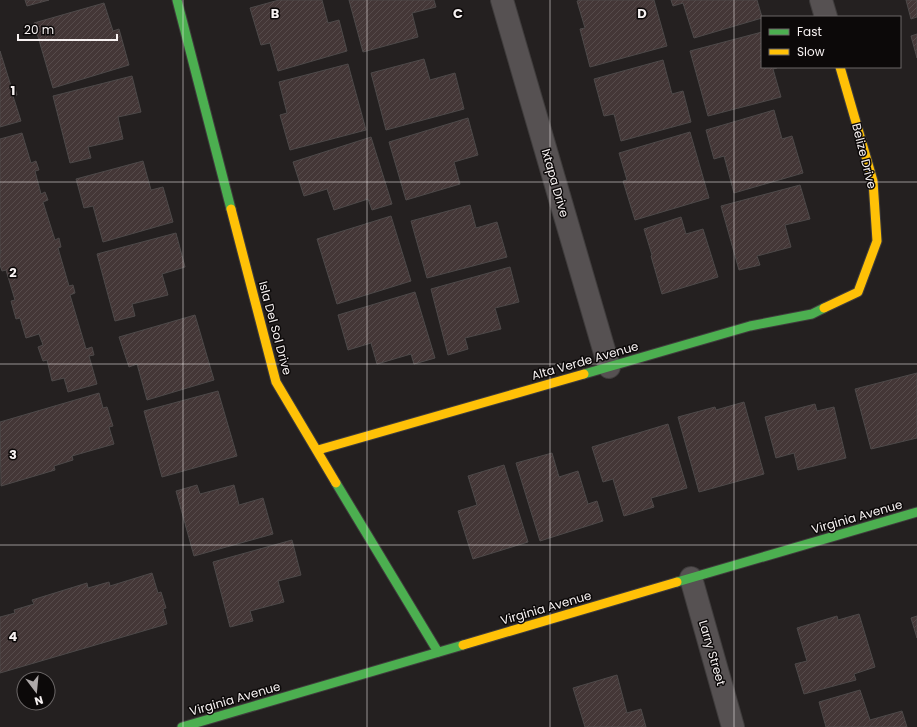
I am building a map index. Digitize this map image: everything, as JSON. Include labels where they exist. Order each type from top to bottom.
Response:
[{"type":"street","name":"Isla Del Sol Drive","points":[[177,0],[276,382],[438,652]]},
{"type":"street","name":"Ixtapa Drive","points":[[502,0],[609,367]]},
{"type":"street","points":[[821,0],[826,16]]},
{"type":"street","name":"Belize Drive","points":[[840,68],[873,181],[877,241],[858,292]]},
{"type":"street","name":"Alta Verde Avenue","points":[[318,450],[750,326],[812,314],[858,292]]},
{"type":"street","name":"Virginia Avenue","points":[[182,727],[212,723],[438,652],[917,512]]},
{"type":"street","name":"Larry Street","points":[[690,578],[733,727]]},
{"type":"building","points":[[25,0],[49,0],[27,6]]},
{"type":"building","points":[[279,0],[322,0],[328,23],[339,20],[347,51],[278,71],[270,43],[261,45],[250,8]]},
{"type":"building","points":[[349,0],[434,0],[436,7],[412,13],[418,37],[363,52]]},
{"type":"building","points":[[654,0],[667,46],[590,67],[580,29],[585,28],[577,1]]},
{"type":"building","points":[[671,0],[757,0],[761,16],[761,18],[694,38],[683,3],[673,6]]},
{"type":"building","points":[[906,0],[917,0],[917,17],[911,19]]},
{"type":"building","points":[[104,3],[113,31],[119,29],[129,65],[53,88],[34,23]]},
{"type":"building","points":[[761,32],[761,68],[777,68],[773,69],[781,97],[708,116],[690,51]]},
{"type":"building","points":[[917,34],[917,58],[911,36]]},
{"type":"building","points":[[0,51],[11,86],[14,85],[17,95],[13,96],[21,121],[0,127]]},
{"type":"building","points":[[424,59],[430,80],[455,73],[464,109],[386,130],[371,73]]},
{"type":"building","points":[[663,60],[672,94],[683,91],[691,122],[621,141],[614,114],[604,116],[594,79]]},
{"type":"building","points":[[348,64],[366,130],[290,150],[280,115],[287,113],[279,82]]},
{"type":"building","points":[[132,76],[141,112],[118,117],[123,139],[88,147],[91,158],[70,163],[53,96]]},
{"type":"building","points":[[774,110],[782,139],[792,136],[803,173],[734,193],[724,156],[714,159],[706,130]]},
{"type":"building","points":[[468,118],[478,155],[454,162],[460,184],[406,200],[389,142]]},
{"type":"building","points":[[690,132],[709,198],[635,220],[623,181],[627,180],[619,153]]},
{"type":"building","points":[[22,133],[31,163],[36,161],[39,170],[35,171],[41,194],[45,192],[48,200],[43,202],[55,240],[59,238],[61,247],[58,248],[69,286],[73,285],[75,293],[70,295],[86,349],[92,347],[94,355],[89,356],[97,384],[68,392],[64,378],[52,381],[47,360],[43,361],[38,347],[43,345],[39,334],[26,338],[20,318],[16,319],[11,301],[15,300],[6,270],[2,271],[0,265],[0,139]]},
{"type":"building","points":[[371,137],[392,204],[372,210],[368,199],[334,210],[327,189],[304,196],[293,162]]},
{"type":"building","points":[[143,161],[151,190],[163,187],[173,222],[103,242],[93,206],[84,208],[76,179]]},
{"type":"building","points":[[800,185],[810,219],[785,225],[791,247],[757,256],[760,265],[739,270],[721,206]]},
{"type":"building","points":[[470,205],[476,228],[497,222],[507,257],[427,278],[411,221]]},
{"type":"building","points":[[391,216],[411,281],[337,304],[317,239]]},
{"type":"building","points":[[681,217],[686,234],[703,229],[718,277],[662,294],[644,229]]},
{"type":"building","points":[[176,233],[185,267],[162,274],[168,295],[132,304],[135,316],[115,321],[97,254]]},
{"type":"building","points":[[510,267],[519,302],[495,308],[501,329],[465,338],[468,349],[448,355],[431,289]]},
{"type":"building","points":[[415,292],[435,358],[414,364],[411,354],[377,364],[371,343],[348,350],[338,315]]},
{"type":"building","points":[[195,315],[214,380],[147,400],[137,364],[129,367],[119,337]]},
{"type":"building","points":[[917,373],[917,438],[871,449],[855,389]]},
{"type":"building","points":[[218,391],[237,456],[162,477],[144,411]]},
{"type":"building","points":[[99,393],[103,408],[107,407],[113,426],[109,427],[114,444],[72,456],[73,460],[54,466],[55,470],[1,486],[0,422]]},
{"type":"building","points":[[744,402],[764,474],[699,492],[678,417],[715,407],[716,410]]},
{"type":"building","points":[[815,404],[817,411],[834,407],[846,458],[798,470],[794,453],[776,458],[765,417]]},
{"type":"building","points":[[668,424],[687,488],[651,498],[654,507],[624,516],[613,479],[603,482],[592,447]]},
{"type":"building","points":[[552,453],[559,477],[578,471],[588,504],[597,501],[603,521],[540,541],[516,463]]},
{"type":"building","points":[[504,465],[528,542],[473,559],[458,511],[477,505],[468,476]]},
{"type":"building","points":[[197,485],[200,494],[234,485],[239,505],[263,498],[273,534],[194,556],[176,491]]},
{"type":"building","points":[[292,540],[301,575],[278,581],[284,602],[250,611],[253,621],[230,627],[213,562]]},
{"type":"building","points":[[152,573],[158,593],[161,592],[166,608],[163,609],[167,624],[0,673],[0,617],[15,613],[14,610],[34,604],[32,600],[87,583],[88,588],[109,582],[110,586]]},
{"type":"building","points":[[859,614],[875,667],[854,674],[856,680],[804,694],[795,664],[807,661],[797,628],[837,616],[838,620]]},
{"type":"building","points":[[917,616],[917,638],[911,618]]},
{"type":"building","points":[[617,675],[627,713],[641,709],[646,727],[585,727],[573,688]]},
{"type":"building","points":[[860,690],[870,720],[902,711],[907,727],[826,727],[819,702]]},
{"type":"traffic: fast","points":[[177,0],[231,209]]},
{"type":"traffic: fast","points":[[584,374],[750,326],[812,314],[824,308]]},
{"type":"traffic: fast","points":[[336,483],[438,652]]},
{"type":"traffic: fast","points":[[677,582],[917,512]]},
{"type":"traffic: fast","points":[[182,727],[463,645]]},
{"type":"traffic: slow","points":[[824,308],[858,292],[877,241],[873,181],[840,68]]},
{"type":"traffic: slow","points":[[231,209],[276,382],[336,483]]},
{"type":"traffic: slow","points":[[318,450],[584,374]]},
{"type":"traffic: slow","points":[[463,645],[677,582]]}]
